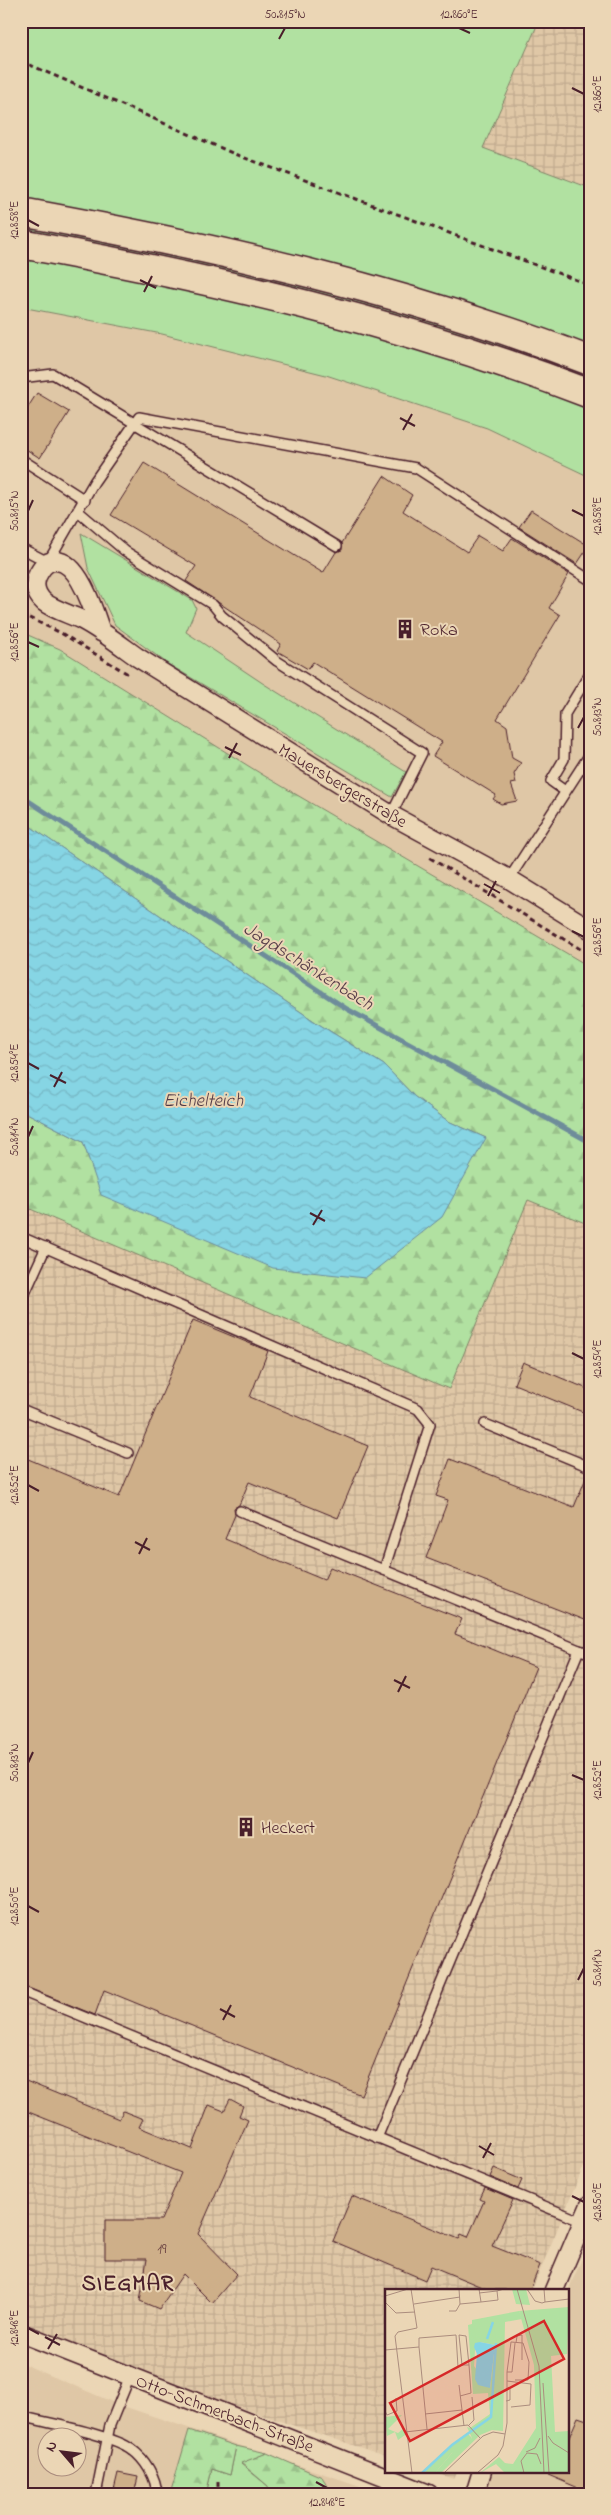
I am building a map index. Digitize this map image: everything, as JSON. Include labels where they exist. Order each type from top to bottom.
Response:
[{"type":"highway","points":[[21,212],[185,244],[292,268],[475,320],[590,360]]},
{"type":"highway","points":[[21,244],[174,273],[290,299],[411,332],[529,370],[590,394]]},
{"type":"highway","points":[[529,370],[566,400],[590,412]]},
{"type":"street","points":[[48,562],[56,560],[62,563],[81,583],[101,632]]},
{"type":"street","name":"Mauersbergerstraße","points":[[48,562],[42,567],[35,578],[35,588],[44,602],[101,632],[145,662],[390,815],[508,878],[590,929]]},
{"type":"street","points":[[554,2289],[590,2205]]},
{"type":"street","name":"Otto-Schmerbach-Straße","points":[[21,2333],[429,2494]]},
{"type":"street","points":[[475,2494],[482,2472]]},
{"type":"lane","points":[[21,378],[53,374],[337,546]]},
{"type":"lane","points":[[21,548],[48,562],[94,482],[139,416],[416,468],[590,580]]},
{"type":"lane","points":[[21,459],[85,500]]},
{"type":"lane","points":[[78,511],[125,551],[213,605],[222,616],[277,661],[422,753],[390,815]]},
{"type":"lane","points":[[565,791],[551,781],[564,759],[564,714],[590,673]]},
{"type":"lane","points":[[508,878],[590,754]]},
{"type":"lane","points":[[21,1236],[418,1409],[430,1424],[384,1570]]},
{"type":"lane","points":[[21,1302],[46,1246]]},
{"type":"lane","points":[[21,1409],[128,1452]]},
{"type":"lane","points":[[485,1424],[590,1467]]},
{"type":"lane","points":[[240,1511],[590,1653]]},
{"type":"lane","points":[[378,2138],[579,1650]]},
{"type":"lane","points":[[21,1991],[583,2222]]},
{"type":"lane","points":[[96,2494],[110,2425],[130,2376]]},
{"type":"lane","points":[[21,2416],[107,2439],[131,2448],[151,2470],[157,2494]]},
{"type":"path","points":[[21,61],[237,155],[590,285]]},
{"type":"path","points":[[21,614],[77,643]]},
{"type":"path","points":[[218,2482],[218,2494]]},
{"type":"shaded area","points":[[539,21],[590,21],[590,188],[483,148]]},
{"type":"shaded area","points":[[21,307],[162,334],[326,375],[487,428],[590,477],[590,967],[263,775],[60,649],[21,632]]},
{"type":"shaded area","points":[[528,1200],[590,1225],[590,2151],[532,2289],[385,2289],[385,2456],[180,2388],[21,2321],[21,1205],[449,1389]]},
{"type":"shaded area","points":[[590,2240],[590,2494],[483,2494],[492,2472],[568,2472],[568,2291]]},
{"type":"shaded area","points":[[21,2363],[117,2404],[384,2494],[21,2494]]},
{"type":"shaded area","points":[[434,2472],[458,2472],[454,2479]]},
{"type":"green space","points":[[21,21],[539,21],[483,148],[590,188],[590,477],[487,428],[326,375],[162,334],[21,307]]},
{"type":"green space","points":[[81,533],[192,600],[196,608],[186,632],[264,684],[406,772],[392,797],[168,664],[115,625],[88,568]]},
{"type":"green space","points":[[21,632],[60,649],[263,775],[590,967],[590,1225],[528,1200],[449,1389],[21,1205],[21,1110],[83,1142],[102,1195],[486,1138],[448,1121],[415,1097],[384,1065],[317,1023],[21,820]]},
{"type":"green space","points":[[189,2430],[236,2446],[230,2475],[212,2469],[206,2494],[170,2494]]},
{"type":"green space","points":[[236,2446],[267,2453],[241,2464],[268,2486],[269,2494],[206,2494],[212,2469],[230,2475]]},
{"type":"green space","points":[[267,2453],[322,2477],[333,2494],[269,2494],[268,2486],[241,2463]]},
{"type":"water","name":"Eichelteich","points":[[21,820],[317,1023],[384,1065],[415,1097],[448,1121],[486,1138],[442,1217],[365,1278],[273,1268],[101,1195],[83,1142],[21,1110]]},
{"type":"building","points":[[37,393],[69,412],[40,458],[21,446],[21,418]]},
{"type":"building","name":"RoKa","points":[[144,463],[323,573],[336,552],[342,550],[342,543],[384,476],[412,495],[403,511],[467,552],[478,536],[503,551],[512,538],[569,574],[549,608],[560,615],[497,719],[507,726],[512,758],[521,763],[514,774],[516,783],[511,784],[517,801],[501,804],[493,799],[496,795],[433,756],[442,742],[313,662],[308,669],[277,651],[281,644],[186,581],[196,566],[111,515]]},
{"type":"building","points":[[531,510],[589,546],[577,564],[519,527]]},
{"type":"building","name":"Heckert","points":[[193,1320],[268,1351],[250,1397],[368,1446],[338,1518],[249,1482],[239,1505],[234,1508],[235,1515],[225,1539],[324,1580],[330,1567],[462,1619],[455,1634],[536,1667],[361,2095],[104,1990],[95,2015],[21,1985],[21,1456],[119,1497]]},
{"type":"building","points":[[523,1362],[590,1390],[590,1415],[514,1384]]},
{"type":"building","points":[[450,1459],[574,1507],[588,1473],[590,1473],[590,1622],[426,1558],[448,1500],[436,1496]]},
{"type":"building","points":[[21,2079],[119,2119],[123,2111],[143,2119],[139,2127],[192,2149],[209,2105],[224,2111],[230,2099],[243,2106],[239,2116],[248,2120],[198,2234],[237,2274],[212,2303],[183,2274],[159,2309],[140,2301],[147,2259],[105,2259],[105,2220],[161,2220],[181,2173],[21,2109]]},
{"type":"building","points":[[494,2168],[522,2180],[518,2189],[490,2177]]},
{"type":"building","points":[[485,2188],[513,2200],[492,2246],[540,2265],[530,2289],[487,2289],[431,2266],[425,2280],[333,2241],[352,2196],[459,2239],[461,2234],[468,2237],[484,2201],[480,2199]]},
{"type":"building","points":[[578,2417],[590,2421],[590,2493],[541,2472],[568,2472],[568,2440]]},
{"type":"building","points":[[118,2473],[138,2477],[134,2494],[113,2494]]},
{"type":"waterway","name":"Jagdschänkenbach","points":[[21,796],[347,1009],[590,1142]]},
{"type":"place","name":"RoKa","points":[[405,629]]},
{"type":"place","name":"Heckert","points":[[246,1827]]},
{"type":"district","name":"SIEGMAR","points":[[128,2282]]}]
